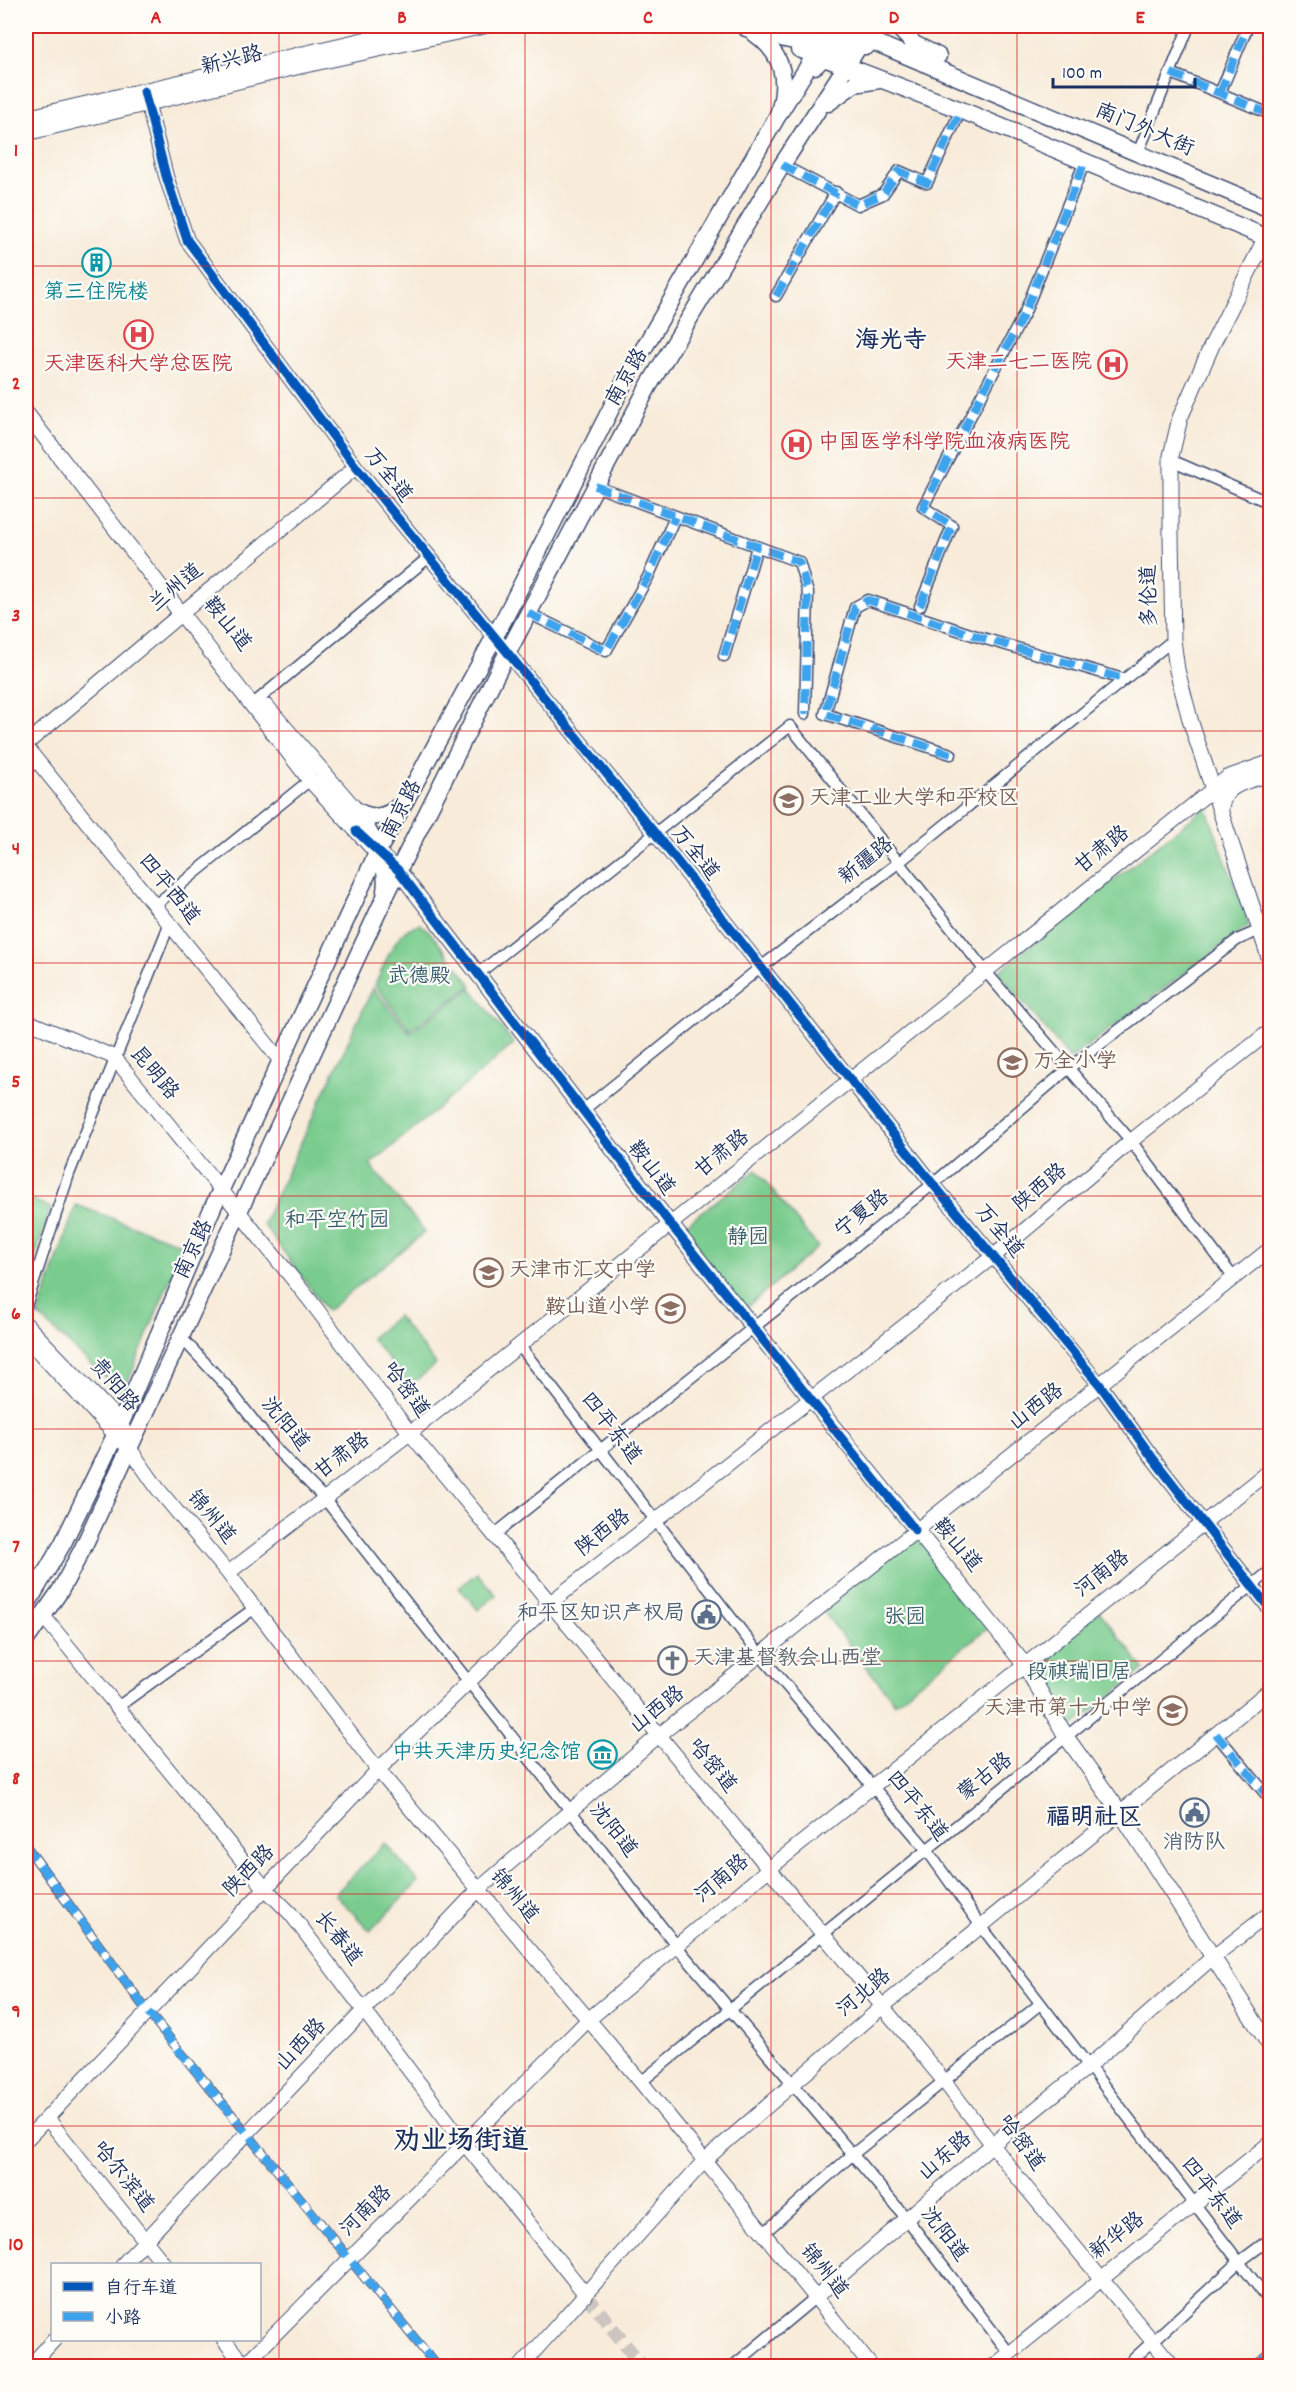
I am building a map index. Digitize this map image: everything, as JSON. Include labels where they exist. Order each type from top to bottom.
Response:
[{"type":"main road","points":[[26,118],[146,98],[424,26]]},
{"type":"main road","name":"新兴路","points":[[26,133],[146,98],[484,26]]},
{"type":"main road","points":[[897,26],[914,44],[1021,92],[1063,121]]},
{"type":"main road","points":[[743,27],[819,52],[851,37]]},
{"type":"main road","points":[[743,27],[770,45],[782,64],[784,89],[778,115]]},
{"type":"main road","points":[[819,52],[851,37]]},
{"type":"main road","points":[[851,37],[886,81]]},
{"type":"main road","name":"南门外大街","points":[[851,37],[900,51],[1270,209]]},
{"type":"main road","name":"南京路","points":[[26,1641],[44,1617],[82,1550],[383,901],[507,653],[648,387],[804,131],[851,37]]},
{"type":"main road","name":"南京路","points":[[26,1605],[63,1543],[118,1429],[279,1060],[357,894],[494,636],[625,381],[778,115],[819,52]]},
{"type":"main road","points":[[804,131],[831,100],[846,88],[862,82],[886,81],[1269,235]]},
{"type":"main road","name":"多伦道","points":[[1269,235],[1186,400],[1175,435],[1171,460],[1173,640],[1177,670],[1191,723],[1270,960]]},
{"type":"main road","name":"鞍山道","points":[[26,401],[183,611]]},
{"type":"main road","name":"鞍山道","points":[[26,413],[256,702],[353,808]]},
{"type":"main road","name":"鞍山道","points":[[256,702],[310,780],[356,831],[380,850],[398,870],[670,1225],[1024,1664],[1067,1738],[1120,1812],[1270,2046]]},
{"type":"main road","points":[[353,808],[372,817],[383,817],[393,811],[408,795]]},
{"type":"main road","points":[[353,808],[380,850],[386,878],[383,901]]},
{"type":"main road","points":[[356,831],[366,857],[357,894]]},
{"type":"main road","points":[[26,2362],[29,2367]]},
{"type":"street","points":[[1138,153],[1171,73],[1187,26]]},
{"type":"street","points":[[1220,93],[1248,26]]},
{"type":"street","points":[[1171,73],[1270,114]]},
{"type":"street","name":"万全道","points":[[146,98],[166,176],[187,240],[356,466],[654,832],[933,1184],[1100,1385],[1270,1609]]},
{"type":"street","points":[[782,165],[858,205],[883,194],[898,171],[927,183],[961,110]]},
{"type":"street","points":[[920,606],[952,526],[923,507],[1025,312],[1085,161]]},
{"type":"street","points":[[776,296],[836,192]]},
{"type":"street","points":[[1171,460],[1270,503]]},
{"type":"street","name":"兰州道","points":[[26,745],[356,466]]},
{"type":"street","points":[[595,486],[799,562],[808,592],[804,714]]},
{"type":"street","points":[[528,613],[606,651],[648,577],[675,517]]},
{"type":"street","points":[[724,656],[758,547]]},
{"type":"street","points":[[256,702],[429,557]]},
{"type":"street","points":[[951,754],[825,714],[855,607],[868,600],[979,637],[1123,679]]},
{"type":"street","name":"新疆路","points":[[582,1111],[761,967],[898,863],[1173,640]]},
{"type":"street","points":[[479,973],[790,726],[986,972],[1131,1141],[1233,1277]]},
{"type":"street","name":"四平西道","points":[[26,745],[279,1060]]},
{"type":"street","name":"甘肃路","points":[[228,1572],[410,1433],[1228,777],[1270,762]]},
{"type":"street","points":[[1221,813],[1223,796],[1230,789],[1270,774]]},
{"type":"street","points":[[154,906],[310,780]]},
{"type":"street","points":[[26,1305],[69,1174],[114,1057],[170,925]]},
{"type":"street","name":"宁夏路","points":[[494,1534],[933,1184],[1069,1068],[1237,940],[1260,930]]},
{"type":"street","name":"昆明路","points":[[26,1021],[114,1057],[221,1191]]},
{"type":"street","name":"陕西路","points":[[26,2140],[264,1887],[378,1770],[550,1603],[994,1255],[1131,1141],[1270,1031]]},
{"type":"street","name":"哈密道","points":[[221,1191],[309,1299],[410,1433],[658,1736],[770,1868],[994,2143],[1014,2173],[1173,2367]]},
{"type":"street","name":"山西路","points":[[125,2263],[479,1888],[658,1736],[1270,1249]]},
{"type":"street","name":"贵阳路","points":[[26,1324],[118,1429],[130,1449]]},
{"type":"street","name":"沈阳道","points":[[180,1336],[229,1389],[274,1447],[324,1498],[467,1683],[570,1809],[728,2010],[794,2083],[907,2219],[1010,2354]]},
{"type":"street","name":"贵阳路","points":[[26,1338],[100,1416],[118,1429]]},
{"type":"street","name":"四平东道","points":[[519,1345],[657,1519],[761,1656],[927,1851],[1040,2004],[1270,2302]]},
{"type":"street","name":"锦州道","points":[[130,1449],[158,1489],[228,1572],[378,1770],[589,2019],[871,2367]]},
{"type":"street","name":"河南路","points":[[244,2366],[589,2019],[770,1868],[1270,1470]]},
{"type":"street","name":"蒙古路","points":[[641,2082],[728,2010],[824,1936],[1270,1571]]},
{"type":"street","points":[[116,1708],[255,1608]]},
{"type":"street","name":"长春道","points":[[44,1617],[264,1887],[291,1914],[465,2144],[586,2295]]},
{"type":"street","name":"河北路","points":[[521,2367],[705,2160],[882,2007],[1270,1690]]},
{"type":"street","points":[[1216,1734],[1270,1799]]},
{"type":"street","points":[[26,1846],[147,2011],[437,2367]]},
{"type":"street","name":"山东路","points":[[733,2367],[994,2143],[1089,2066],[1213,1957],[1270,1913]]},
{"type":"street","points":[[764,2233],[853,2154],[1040,2004]]},
{"type":"street","name":"哈尔滨道","points":[[47,2118],[163,2263]]},
{"type":"street","name":"新华路","points":[[994,2367],[1100,2278],[1270,2143]]},
{"type":"street","points":[[1126,2367],[1239,2262],[1270,2239]]},
{"type":"street","points":[[29,2367],[53,2341]]},
{"type":"street","points":[[225,2341],[244,2366]]},
{"type":"street","points":[[1254,2367],[1270,2353]]},
{"type":"green space","points":[[1206,807],[1249,925],[1070,1059],[998,972]]},
{"type":"green space","name":"武德殿","points":[[420,924],[429,931],[472,985],[410,1030],[375,985],[397,940],[411,927]]},
{"type":"green space","name":"和平空竹园","points":[[373,988],[410,1033],[471,988],[514,1044],[370,1165],[425,1232],[327,1311],[263,1224]]},
{"type":"green space","name":"静园","points":[[756,1170],[818,1247],[742,1311],[679,1230]]},
{"type":"green space","points":[[26,1197],[51,1208],[26,1285]]},
{"type":"green space","points":[[76,1205],[184,1245],[123,1394],[38,1315]]},
{"type":"green space","points":[[397,1316],[436,1364],[410,1386],[371,1338]]},
{"type":"green space","name":"张园","points":[[914,1534],[989,1627],[895,1703],[822,1610]]},
{"type":"green space","points":[[477,1573],[496,1595],[478,1610],[459,1587]]},
{"type":"green space","name":"段祺瑞旧居","points":[[1099,1611],[1144,1669],[1066,1732],[1025,1668]]},
{"type":"green space","points":[[385,1843],[418,1882],[370,1931],[335,1894]]},
{"type":"tunnel","points":[[586,2295],[642,2366]]},
{"type":"marked path","points":[[1182,26],[1188,28]]},
{"type":"marked path","points":[[1220,93],[1248,26]]},
{"type":"marked path","points":[[1171,73],[1270,114]]},
{"type":"marked path","points":[[782,165],[858,205],[883,194],[899,171],[927,183],[961,110]]},
{"type":"marked path","points":[[920,606],[952,526],[923,507],[1025,312],[1085,161]]},
{"type":"marked path","points":[[776,296],[836,192]]},
{"type":"marked path","points":[[595,486],[799,562],[808,593],[805,714]]},
{"type":"marked path","points":[[528,613],[606,651],[648,577],[675,517]]},
{"type":"marked path","points":[[724,656],[757,547]]},
{"type":"marked path","points":[[951,754],[825,714],[855,607],[868,600],[979,637],[1123,679]]},
{"type":"marked path","points":[[1216,1734],[1270,1799]]},
{"type":"marked path","points":[[26,1846],[147,2011],[437,2366]]},
{"type":"marked path","points":[[1255,2366],[1270,2353]]},
{"type":"cycle path","points":[[144,91],[166,176],[187,240],[356,467],[654,832],[933,1184],[1100,1385],[1152,1457],[1270,1609]]},
{"type":"cycle path","points":[[356,831],[398,870],[671,1225],[915,1530]]},
{"type":"place","name":"第三住院楼","points":[[96,263]]},
{"type":"place","name":"天津医科大学总医院","points":[[138,335]]},
{"type":"place","name":"天津二七二医院","points":[[1113,364]]},
{"type":"place","name":"中国医学科学院血液病医院","points":[[797,444]]},
{"type":"place","name":"天津工业大学和平校区","points":[[788,800]]},
{"type":"place","name":"万全小学","points":[[1012,1063]]},
{"type":"place","name":"天津市汇文中学","points":[[488,1272]]},
{"type":"place","name":"鞍山道小学","points":[[671,1309]]},
{"type":"place","name":"和平区知识产权局","points":[[706,1615]]},
{"type":"place","name":"天津基督教会山西堂","points":[[672,1660]]},
{"type":"place","name":"天津市第十九中学","points":[[1173,1710]]},
{"type":"place","name":"中共天津历史纪念馆","points":[[602,1754]]},
{"type":"place","name":"消防队","points":[[1194,1813]]},
{"type":"district","name":"海光寺","points":[[891,342]]},
{"type":"district","name":"福明社区","points":[[1094,1819]]},
{"type":"district","name":"劝业场街道","points":[[461,2142]]}]
